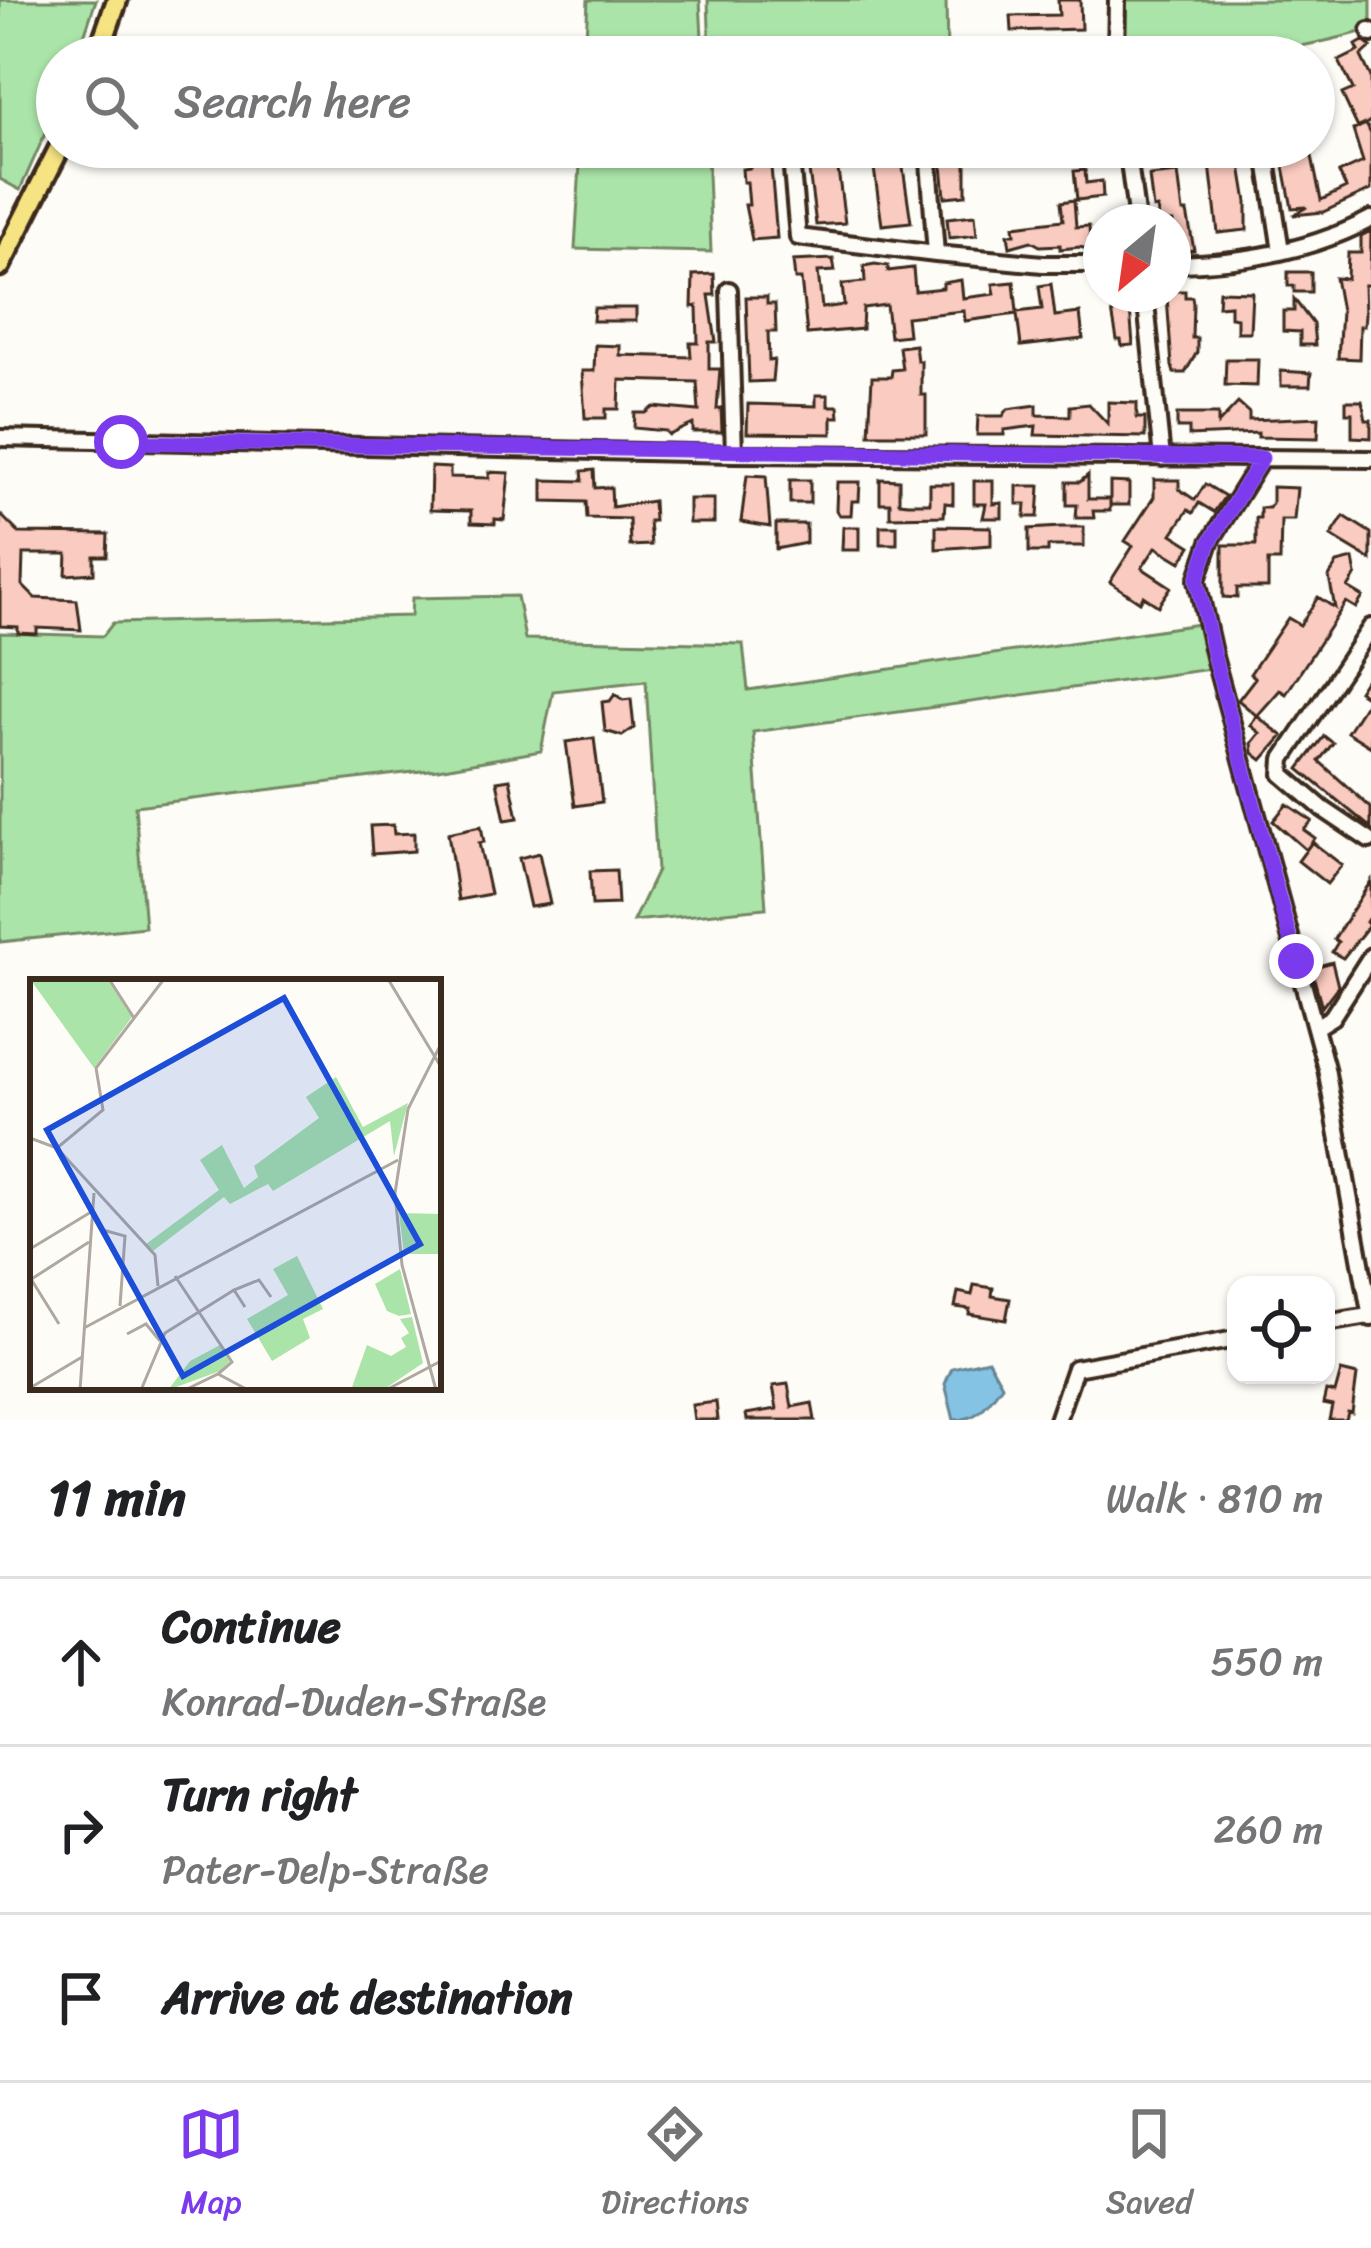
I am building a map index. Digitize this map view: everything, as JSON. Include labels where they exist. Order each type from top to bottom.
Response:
[{"type":"main road","points":[[104,36],[117,0]]},
{"type":"main road","points":[[0,266],[49,168]]},
{"type":"street","points":[[1116,36],[1117,0]]},
{"type":"street","points":[[791,168],[799,237],[936,254],[1083,264]]},
{"type":"street","points":[[930,168],[936,254]]},
{"type":"street","points":[[1130,168],[1135,204]]},
{"type":"street","points":[[1268,168],[1282,251]]},
{"type":"street","points":[[1191,264],[1282,251],[1346,232],[1371,219]]},
{"type":"street","points":[[729,290],[734,454]]},
{"type":"street","points":[[1147,312],[1162,458]]},
{"type":"street","points":[[0,438],[734,454],[1371,459]]},
{"type":"street","points":[[1262,458],[1210,542],[1197,580],[1316,1027],[1370,1317],[1335,1322]]},
{"type":"street","points":[[1369,840],[1294,787],[1282,774],[1282,759],[1371,627]]},
{"type":"street","points":[[1316,1027],[1333,1017],[1371,956]]},
{"type":"street","points":[[1058,1420],[1076,1368],[1227,1341]]},
{"type":"green space","points":[[0,0],[96,0],[84,36],[36,36],[36,154],[20,190],[0,179]]},
{"type":"green space","points":[[588,0],[700,0],[702,36],[586,36]]},
{"type":"green space","points":[[708,0],[946,0],[947,36],[709,36]]},
{"type":"green space","points":[[1122,0],[1371,0],[1371,29],[1335,38],[1120,36]]},
{"type":"green space","points":[[580,168],[708,168],[711,252],[575,249]]},
{"type":"green space","points":[[517,596],[525,639],[743,644],[748,690],[1199,624],[1210,669],[753,732],[766,908],[633,921],[657,871],[646,681],[553,691],[541,751],[438,769],[135,806],[145,927],[0,942],[0,633],[103,636],[113,623],[411,616],[412,598]]},
{"type":"water","points":[[988,1360],[1002,1385],[976,1414],[954,1420],[945,1384],[952,1368]]},
{"type":"building","points":[[1058,0],[1080,0],[1081,29],[1012,31],[1011,16],[1059,15]]},
{"type":"building","points":[[1363,41],[1371,47],[1361,56],[1371,77],[1371,121],[1359,127],[1366,124],[1371,134],[1371,190],[1323,212],[1293,215],[1307,207],[1292,208],[1284,168],[1314,168],[1321,200],[1346,188],[1339,173],[1363,162],[1353,130],[1358,128],[1342,94],[1353,89],[1339,61],[1359,51],[1356,45]]},
{"type":"building","points":[[771,168],[777,238],[752,240],[742,169]]},
{"type":"building","points":[[809,168],[838,168],[845,223],[816,225]]},
{"type":"building","points":[[874,168],[903,168],[911,222],[882,225]]},
{"type":"building","points":[[942,168],[966,168],[966,195],[945,197]]},
{"type":"building","points":[[1210,168],[1241,168],[1247,230],[1218,233]]},
{"type":"building","points":[[1085,170],[1086,183],[1102,181],[1103,197],[1077,200],[1074,171]]},
{"type":"building","points":[[1178,173],[1182,204],[1152,204],[1149,176]]},
{"type":"building","points":[[1074,200],[1076,227],[1083,226],[1083,248],[1060,249],[1060,245],[1040,246],[1031,241],[1010,247],[1008,234],[1015,234],[1014,226],[1063,220],[1061,202]]},
{"type":"building","points":[[975,215],[977,235],[949,238],[947,218]]},
{"type":"building","points":[[1371,231],[1370,285],[1364,285],[1359,359],[1338,358],[1341,311],[1335,278],[1347,279],[1348,253],[1361,253],[1361,236]]},
{"type":"building","points":[[833,259],[835,271],[818,272],[822,308],[844,305],[842,284],[865,282],[864,266],[875,264],[888,266],[888,271],[913,268],[915,291],[961,280],[963,298],[995,294],[993,284],[1014,282],[1017,312],[1042,309],[1039,286],[1051,284],[1055,316],[1080,313],[1083,339],[1021,346],[1017,314],[965,321],[964,311],[906,317],[908,335],[890,337],[886,305],[863,308],[862,329],[807,334],[801,279],[795,279],[793,261]]},
{"type":"building","points":[[1288,272],[1311,272],[1311,292],[1294,292],[1294,286],[1288,286]]},
{"type":"building","points":[[714,274],[715,295],[709,295],[716,342],[709,342],[709,369],[720,369],[717,409],[721,408],[722,432],[693,432],[693,424],[669,435],[634,428],[635,413],[654,407],[699,411],[697,382],[620,380],[619,409],[606,409],[606,418],[585,418],[582,371],[594,371],[595,345],[620,346],[620,355],[691,357],[690,343],[698,343],[693,275]]},
{"type":"building","points":[[1219,291],[1252,292],[1250,332],[1237,332],[1230,305],[1218,306]]},
{"type":"building","points":[[746,297],[767,297],[767,304],[775,304],[776,332],[768,332],[769,361],[774,360],[772,381],[749,382]]},
{"type":"building","points":[[1192,297],[1192,338],[1197,338],[1197,352],[1185,373],[1174,373],[1168,312],[1191,312]]},
{"type":"building","points":[[1294,299],[1313,324],[1315,345],[1300,345],[1300,332],[1283,331],[1283,311],[1294,311]]},
{"type":"building","points":[[594,308],[636,308],[636,321],[593,321]]},
{"type":"building","points":[[1112,312],[1130,312],[1133,345],[1122,346]]},
{"type":"building","points":[[915,345],[917,361],[921,361],[921,395],[926,395],[926,434],[869,434],[872,377],[891,377],[892,370],[902,369],[899,347]]},
{"type":"building","points":[[1226,359],[1258,359],[1257,386],[1225,385]]},
{"type":"building","points":[[1281,371],[1311,373],[1310,386],[1281,386]]},
{"type":"building","points":[[816,395],[828,395],[828,406],[838,406],[832,434],[747,433],[748,404],[816,406]]},
{"type":"building","points":[[1346,401],[1362,401],[1366,420],[1371,420],[1371,438],[1352,437],[1352,413],[1346,413]]},
{"type":"building","points":[[1108,402],[1137,403],[1137,418],[1145,418],[1145,437],[1035,435],[1036,426],[1004,430],[1004,435],[977,435],[978,416],[1003,416],[1008,409],[1037,405],[1037,415],[1070,416],[1070,406],[1089,404],[1108,424]]},
{"type":"building","points":[[1238,403],[1249,413],[1249,420],[1319,417],[1318,438],[1258,437],[1258,433],[1189,436],[1189,428],[1177,428],[1177,414],[1218,414],[1218,424]]},
{"type":"building","points":[[431,467],[450,468],[450,477],[489,478],[489,472],[509,473],[504,520],[471,523],[471,511],[430,510]]},
{"type":"building","points":[[594,470],[595,488],[611,487],[612,507],[653,501],[651,545],[630,546],[629,519],[587,518],[586,502],[543,501],[543,480],[583,481],[582,471]]},
{"type":"building","points":[[747,475],[766,476],[770,527],[741,522]]},
{"type":"building","points":[[1088,475],[1088,499],[1110,499],[1110,482],[1129,483],[1129,505],[1110,505],[1110,511],[1093,511],[1094,518],[1076,518],[1077,505],[1067,505],[1067,482],[1080,482]]},
{"type":"building","points":[[880,479],[899,480],[899,502],[908,503],[930,503],[930,484],[953,484],[953,504],[945,503],[944,516],[890,517],[890,503],[880,503]]},
{"type":"building","points":[[790,480],[810,480],[810,503],[790,503]]},
{"type":"building","points":[[1154,480],[1179,480],[1179,489],[1195,500],[1205,484],[1225,496],[1214,512],[1199,503],[1193,513],[1188,510],[1172,534],[1191,546],[1181,562],[1156,547],[1142,568],[1171,587],[1158,606],[1143,596],[1140,602],[1110,582],[1133,546],[1125,541],[1154,497]]},
{"type":"building","points":[[974,481],[993,481],[993,504],[1002,503],[1002,518],[983,518],[986,504],[974,504]]},
{"type":"building","points":[[837,482],[860,482],[859,501],[852,501],[851,515],[839,515],[836,510]]},
{"type":"building","points":[[1017,486],[1040,486],[1038,517],[1025,517],[1026,504],[1017,504]]},
{"type":"building","points":[[1272,487],[1297,488],[1294,520],[1281,520],[1280,561],[1268,561],[1268,588],[1237,588],[1237,598],[1223,597],[1223,545],[1256,545],[1256,518],[1260,518],[1260,508],[1272,503]]},
{"type":"building","points":[[689,499],[714,499],[714,523],[689,523]]},
{"type":"building","points":[[0,514],[19,533],[108,534],[107,556],[94,556],[94,573],[66,575],[67,554],[23,554],[22,585],[35,598],[77,600],[81,630],[37,628],[37,634],[0,626]]},
{"type":"building","points":[[1344,516],[1371,533],[1371,560],[1331,536]]},
{"type":"building","points":[[776,524],[806,524],[806,543],[776,549]]},
{"type":"building","points":[[880,526],[897,526],[897,544],[880,544]]},
{"type":"building","points":[[936,526],[991,527],[991,545],[936,549]]},
{"type":"building","points":[[843,527],[859,527],[859,550],[842,550]]},
{"type":"building","points":[[1084,527],[1084,546],[1048,546],[1048,552],[1029,552],[1029,529]]},
{"type":"building","points":[[1353,559],[1356,575],[1348,588],[1363,597],[1356,608],[1346,602],[1286,694],[1280,690],[1257,716],[1238,700],[1255,678],[1250,674],[1288,618],[1300,625],[1318,597],[1335,608],[1329,577],[1337,563]]},
{"type":"building","points":[[1371,671],[1371,747],[1347,732],[1369,698],[1358,691]]},
{"type":"building","points":[[615,694],[631,699],[634,728],[622,736],[605,731],[602,702]]},
{"type":"building","points":[[1257,716],[1283,736],[1262,760],[1253,753],[1252,743],[1260,733],[1250,725]]},
{"type":"building","points":[[1324,736],[1333,743],[1319,761],[1371,808],[1371,828],[1299,769]]},
{"type":"building","points":[[594,738],[602,802],[575,806],[566,742]]},
{"type":"building","points":[[510,779],[518,818],[505,820],[497,781]]},
{"type":"building","points":[[1287,804],[1312,821],[1304,830],[1315,838],[1306,850],[1273,821]]},
{"type":"building","points":[[393,825],[394,834],[414,833],[414,851],[372,854],[370,826]]},
{"type":"building","points":[[481,826],[484,842],[479,843],[490,894],[458,900],[448,833]]},
{"type":"building","points":[[1312,842],[1342,865],[1327,884],[1298,861]]},
{"type":"building","points":[[539,853],[550,904],[530,907],[519,858]]},
{"type":"building","points":[[616,870],[618,904],[592,905],[590,871]]},
{"type":"building","points":[[1371,881],[1369,925],[1343,958],[1332,952],[1338,942],[1334,939]]},
{"type":"building","points":[[1332,962],[1338,986],[1322,1007],[1311,968]]},
{"type":"building","points":[[974,1285],[993,1288],[992,1296],[1010,1299],[1006,1320],[955,1307],[958,1292],[972,1295]]},
{"type":"building","points":[[1341,1371],[1357,1375],[1352,1413],[1348,1412],[1346,1420],[1329,1420],[1332,1406],[1323,1404],[1326,1391],[1335,1393]]},
{"type":"building","points":[[788,1384],[792,1407],[812,1403],[815,1420],[747,1420],[746,1414],[777,1409],[773,1386]]},
{"type":"building","points":[[716,1402],[718,1420],[694,1420],[692,1405]]},
{"type":"route","points":[[121,442],[1262,458],[1210,542],[1197,580],[1296,961]]}]
